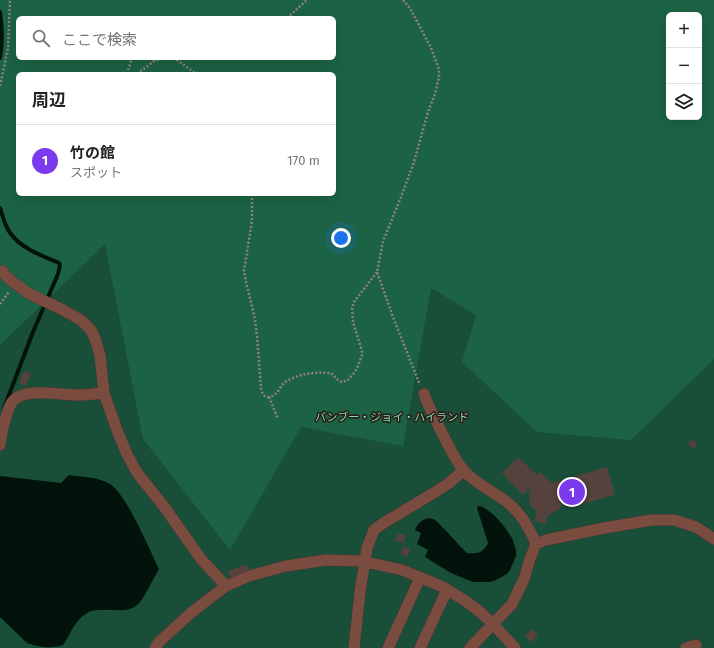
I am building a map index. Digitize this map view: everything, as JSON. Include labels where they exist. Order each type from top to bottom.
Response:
[{"type":"street","points":[[3,271],[6,276],[28,293],[81,320],[91,330],[100,354],[104,393],[127,454],[136,471],[165,508],[201,559],[226,586]]},
{"type":"street","points":[[0,445],[12,401],[19,396],[29,393],[77,395],[104,393]]},
{"type":"street","points":[[424,394],[432,414],[458,463],[476,481],[511,506],[529,529],[536,544]]},
{"type":"street","points":[[354,648],[367,548],[374,530],[438,491],[464,470]]},
{"type":"street","points":[[470,648],[512,604],[524,579],[536,544],[546,540],[604,528],[652,520],[674,520],[696,527],[714,539]]},
{"type":"street","points":[[160,646],[192,612],[226,586],[249,576],[286,566],[326,560],[365,562],[402,570],[447,590],[479,611],[515,648]]},
{"type":"street","points":[[388,648],[420,578]]},
{"type":"street","points":[[420,648],[447,590]]},
{"type":"street","points":[[686,648],[696,645],[696,648]]},
{"type":"path","points":[[0,86],[8,48],[10,0]]},
{"type":"path","points":[[289,16],[307,0]]},
{"type":"path","points":[[252,196],[252,221],[244,271],[255,319],[260,388],[263,395],[269,397],[278,392],[286,381],[303,375],[321,372],[331,373],[339,381],[342,382],[348,380],[355,372],[362,355],[353,322],[352,308],[354,302],[377,272],[384,239],[414,162],[428,112],[438,85],[439,69],[436,58],[410,8],[403,0]]},
{"type":"path","points":[[128,72],[131,60]]},
{"type":"path","points":[[140,72],[159,60]]},
{"type":"path","points":[[176,60],[193,72]]},
{"type":"path","points":[[377,272],[393,317],[424,394]]},
{"type":"path","points":[[269,397],[278,420]]},
{"type":"green space","name":"バンブー・ジョイ・ハイランド","points":[[0,0],[480,0],[714,305],[714,648],[0,648]]},
{"type":"green space","points":[[0,0],[714,0],[714,359],[631,440],[537,432],[462,362],[476,315],[431,288],[403,446],[301,427],[230,550],[143,439],[105,244],[0,345]]},
{"type":"shaded area","points":[[69,475],[99,480],[108,483],[115,488],[129,509],[159,569],[143,598],[137,605],[126,610],[99,610],[87,613],[76,624],[63,645],[43,647],[26,642],[0,617],[0,476],[61,483]]},
{"type":"shaded area","points":[[478,506],[483,507],[494,515],[503,525],[512,538],[516,550],[516,556],[507,574],[490,582],[473,582],[451,573],[425,557],[428,550],[417,544],[421,533],[415,530],[418,524],[429,518],[435,520],[467,553],[477,553],[482,551],[488,543],[477,508]]},
{"type":"building","points":[[24,371],[31,374],[26,386],[19,383]]},
{"type":"building","points":[[690,440],[697,442],[695,448],[688,445]]},
{"type":"building","points":[[518,457],[537,475],[540,472],[552,483],[607,467],[615,495],[568,508],[565,499],[558,510],[548,515],[545,524],[534,521],[537,512],[529,502],[530,489],[523,495],[502,473]]},
{"type":"building","points":[[398,533],[406,536],[403,543],[395,540]]},
{"type":"building","points":[[404,546],[410,550],[407,557],[400,553]]},
{"type":"building","points":[[247,564],[249,571],[231,578],[228,571]]},
{"type":"building","points":[[533,629],[538,636],[530,642],[525,635]]},
{"type":"waterway","points":[[0,12],[2,35],[0,58]]},
{"type":"waterway","points":[[0,208],[7,228],[21,244],[40,255],[59,263],[60,265],[58,274],[33,332],[4,408]]},
{"type":"place","name":"竹の館","points":[[572,492]]}]
